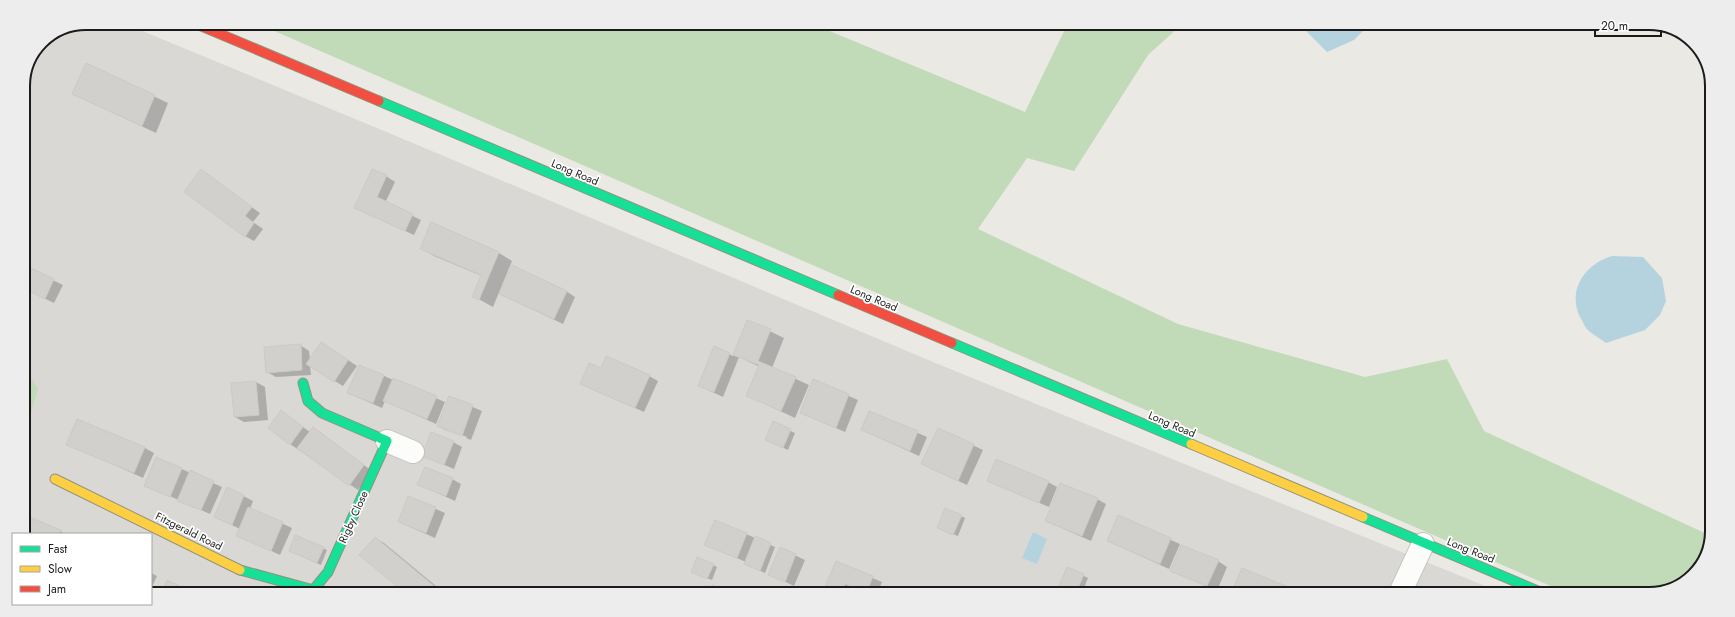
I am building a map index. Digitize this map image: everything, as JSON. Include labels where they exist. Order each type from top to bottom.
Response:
[{"type":"street","name":"Long Road","points":[[211,30],[1423,544],[1528,587]]},
{"type":"street","points":[[303,383],[308,401],[322,414],[413,452]]},
{"type":"street","name":"Rigby Close","points":[[317,587],[328,572],[387,441]]},
{"type":"street","name":"Fitzgerald Road","points":[[55,479],[244,572],[303,587]]},
{"type":"street","points":[[1403,587],[1423,544]]},
{"type":"shaded area","points":[[86,30],[140,30],[933,362],[1488,587],[152,587],[152,533],[30,533],[30,86],[34,64],[46,46],[64,34]]},
{"type":"green space","points":[[272,30],[827,30],[1025,112],[1065,30],[1176,30],[1148,55],[1074,171],[1027,158],[978,229],[1178,324],[1365,377],[1447,359],[1484,431],[1705,533],[1702,549],[1693,565],[1680,578],[1671,583],[1657,587],[1553,587]]},
{"type":"green space","points":[[30,376],[38,389],[30,415]]},
{"type":"water","points":[[1305,30],[1364,30],[1354,40],[1327,52]]},
{"type":"water","points":[[1612,256],[1643,257],[1662,278],[1666,301],[1660,315],[1645,330],[1606,343],[1586,328],[1580,317],[1576,297],[1577,288],[1581,279],[1587,272],[1594,265]]},
{"type":"water","points":[[1033,532],[1047,539],[1037,564],[1022,558]]},
{"type":"building","points":[[86,63],[155,95],[142,126],[72,94]]},
{"type":"building","points":[[201,169],[252,207],[245,216],[254,223],[245,237],[184,192]]},
{"type":"building","points":[[372,169],[387,175],[377,197],[413,214],[405,231],[354,208]]},
{"type":"building","points":[[431,222],[499,252],[479,300],[472,297],[481,275],[420,249]]},
{"type":"building","points":[[512,265],[567,291],[554,319],[499,294]]},
{"type":"building","points":[[30,267],[54,279],[45,299],[30,292]]},
{"type":"building","points":[[747,320],[771,329],[758,361],[796,377],[781,411],[746,396],[759,365],[733,355]]},
{"type":"building","points":[[321,342],[348,360],[334,382],[306,364]]},
{"type":"building","points":[[301,344],[302,370],[266,373],[264,347]]},
{"type":"building","points":[[714,346],[730,353],[714,392],[698,386]]},
{"type":"building","points":[[606,356],[650,375],[635,408],[580,384],[589,363],[601,368]]},
{"type":"building","points":[[359,365],[384,375],[373,403],[347,393]]},
{"type":"building","points":[[393,378],[437,396],[427,419],[383,401]]},
{"type":"building","points":[[813,379],[849,394],[836,428],[800,413]]},
{"type":"building","points":[[256,381],[259,415],[234,417],[231,383]]},
{"type":"building","points":[[449,396],[473,405],[462,436],[437,426]]},
{"type":"building","points":[[281,410],[303,427],[290,445],[268,428]]},
{"type":"building","points":[[869,411],[918,431],[910,451],[861,430]]},
{"type":"building","points":[[77,419],[145,447],[134,473],[66,445]]},
{"type":"building","points":[[773,421],[791,429],[783,448],[765,440]]},
{"type":"building","points":[[313,427],[364,465],[349,486],[297,448]]},
{"type":"building","points":[[938,428],[974,444],[958,481],[921,464]]},
{"type":"building","points":[[431,432],[454,441],[444,465],[422,456]]},
{"type":"building","points":[[156,457],[182,468],[170,497],[144,486]]},
{"type":"building","points":[[996,459],[1049,481],[1039,503],[987,481]]},
{"type":"building","points":[[425,467],[453,478],[446,496],[417,485]]},
{"type":"building","points":[[190,470],[214,481],[201,510],[177,501]]},
{"type":"building","points":[[1060,483],[1098,498],[1082,536],[1045,521]]},
{"type":"building","points":[[227,487],[244,495],[232,525],[214,517]]},
{"type":"building","points":[[408,496],[436,507],[426,533],[398,522]]},
{"type":"building","points":[[248,507],[283,522],[271,551],[236,536]]},
{"type":"building","points":[[945,508],[962,515],[953,535],[937,528]]},
{"type":"building","points":[[1118,515],[1171,538],[1160,564],[1107,541]]},
{"type":"building","points":[[30,517],[61,530],[60,533],[30,533]]},
{"type":"building","points":[[715,520],[747,533],[737,558],[704,545]]},
{"type":"building","points":[[295,535],[324,547],[317,563],[289,551]]},
{"type":"building","points":[[755,536],[771,543],[760,571],[744,564]]},
{"type":"building","points":[[375,537],[434,586],[398,587],[359,555]]},
{"type":"building","points":[[1181,545],[1219,560],[1207,586],[1170,571]]},
{"type":"building","points":[[780,547],[796,554],[785,582],[768,575]]},
{"type":"building","points":[[697,557],[714,564],[707,579],[691,572]]},
{"type":"building","points":[[836,561],[873,576],[869,587],[853,587],[845,584],[844,587],[825,587]]},
{"type":"building","points":[[1067,567],[1084,574],[1079,587],[1059,586]]},
{"type":"building","points":[[1242,568],[1288,587],[1234,587]]},
{"type":"building","points":[[167,580],[182,587],[164,587]]},
{"type":"traffic: fast","points":[[379,101],[838,295]]},
{"type":"traffic: fast","points":[[952,343],[1191,444]]},
{"type":"traffic: fast","points":[[303,383],[308,401],[322,413],[387,441],[328,572],[316,587]]},
{"type":"traffic: fast","points":[[1363,517],[1528,587]]},
{"type":"traffic: fast","points":[[240,570],[302,587]]},
{"type":"traffic: slow","points":[[1191,444],[1363,517]]},
{"type":"traffic: slow","points":[[55,479],[240,570]]},
{"type":"traffic: jam","points":[[211,30],[379,101]]},
{"type":"traffic: jam","points":[[838,295],[952,343]]}]
